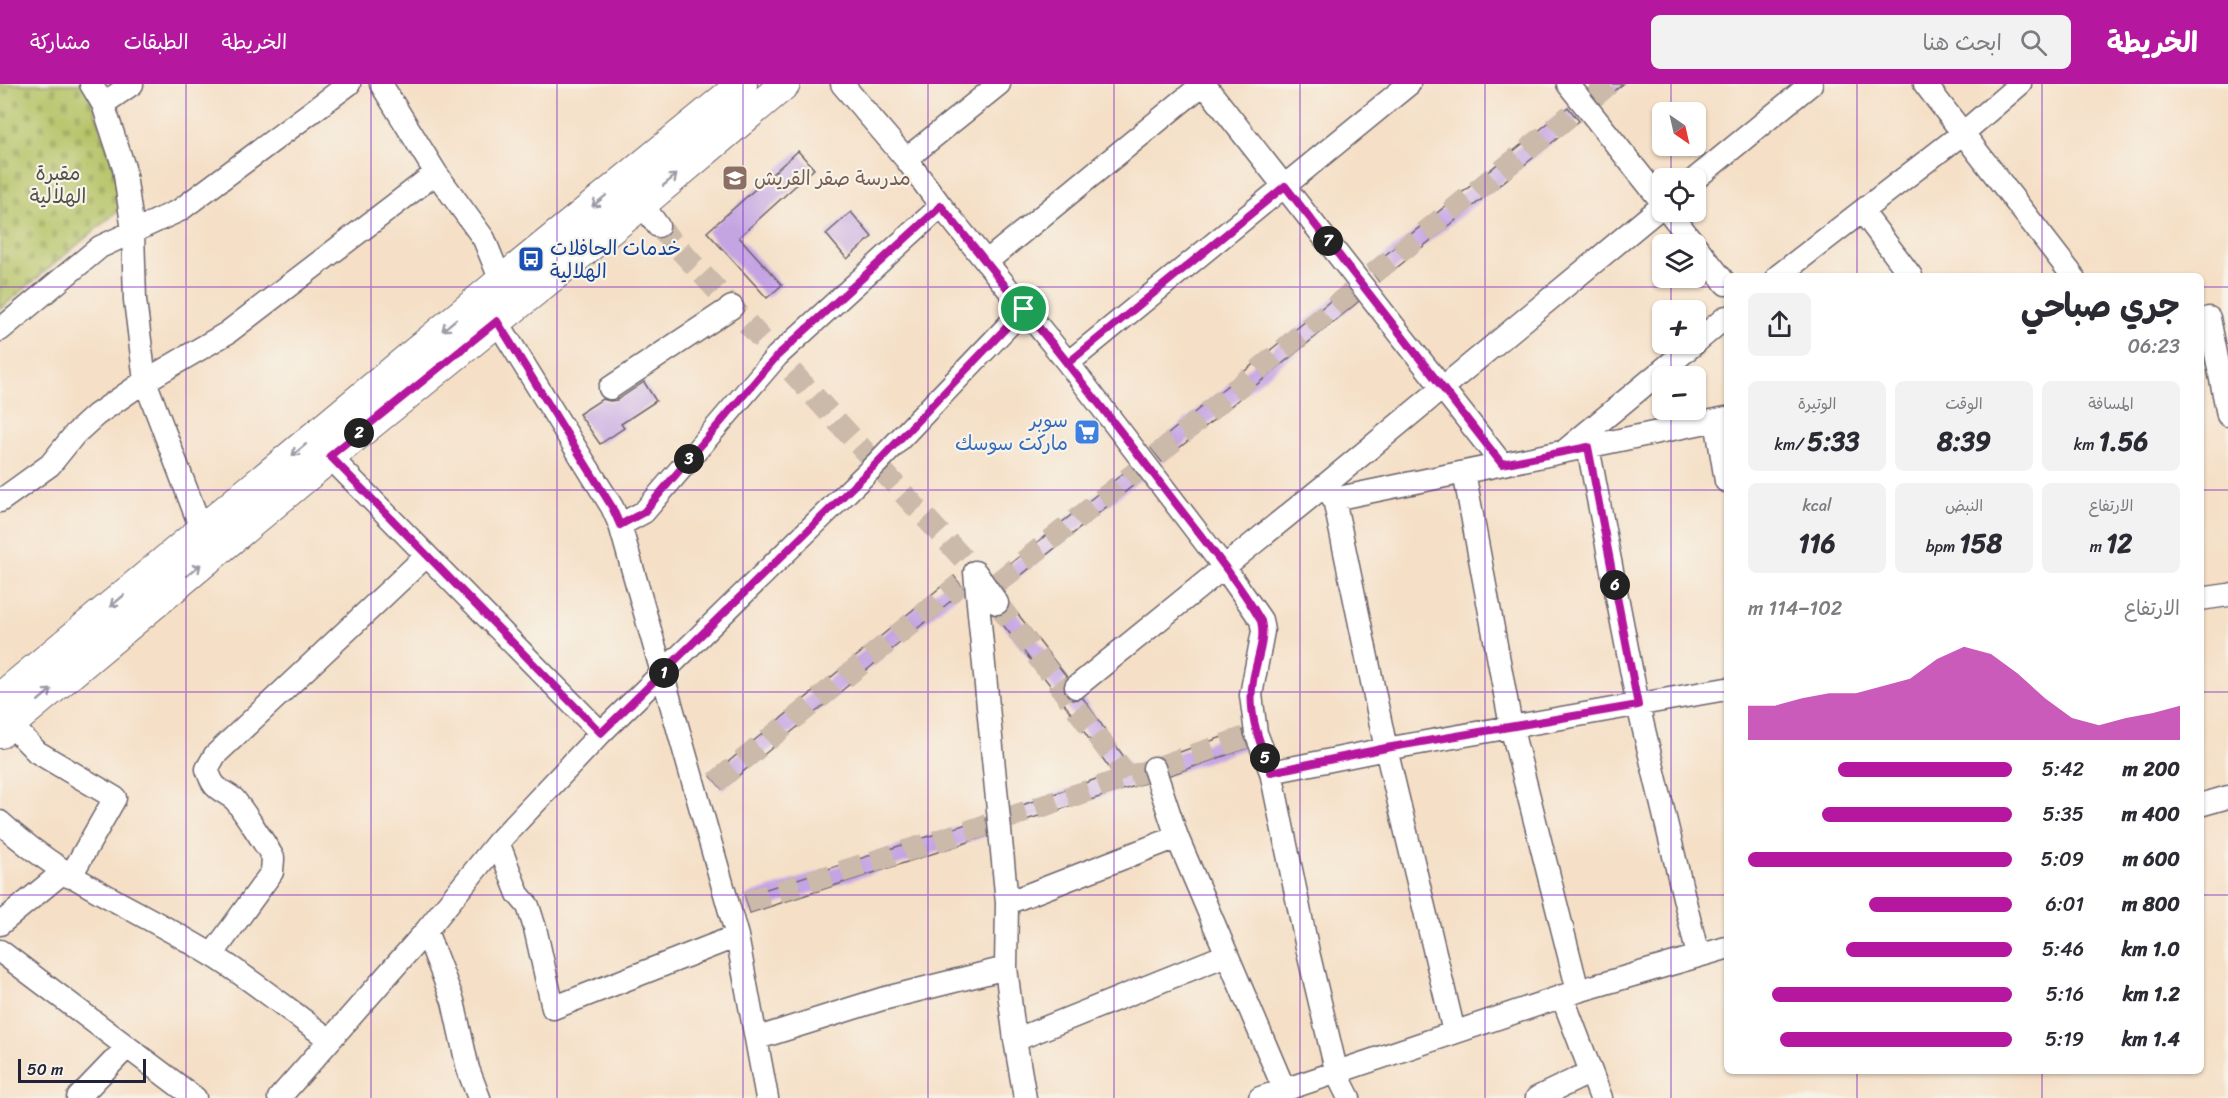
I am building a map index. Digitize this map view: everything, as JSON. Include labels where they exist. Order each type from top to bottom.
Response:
[{"type":"main road","points":[[3,718],[330,456],[515,292],[742,84]]},
{"type":"main road","points":[[3,718],[202,531],[515,292],[650,215],[784,84]]},
{"type":"street","points":[[91,84],[103,104],[124,168],[133,231],[135,300],[145,381],[202,531]]},
{"type":"street","points":[[103,104],[132,84]]},
{"type":"street","points":[[0,330],[100,247],[165,218],[194,200],[349,84]]},
{"type":"street","points":[[381,84],[436,173],[484,239],[515,292],[620,525],[664,673],[706,786],[738,905],[737,936],[758,1038],[767,1098]]},
{"type":"street","points":[[842,84],[906,159],[941,206],[1068,363],[1224,567],[1261,621],[1263,631],[1251,695],[1251,735],[1271,772],[1308,952],[1337,1074],[1350,1098]]},
{"type":"street","points":[[906,159],[999,84]]},
{"type":"street","points":[[986,262],[1204,84],[1363,283],[1502,464]]},
{"type":"street","points":[[1068,363],[1409,84]]},
{"type":"street","points":[[1568,84],[1652,191]]},
{"type":"street","points":[[1706,170],[1811,84]]},
{"type":"street","points":[[1925,84],[2071,273]]},
{"type":"street","points":[[1782,273],[1963,133],[2020,84]]},
{"type":"street","points":[[0,501],[50,465],[75,434],[96,415],[145,381],[227,333],[436,173]]},
{"type":"street","points":[[620,525],[644,512],[777,356],[941,206]]},
{"type":"street","points":[[1862,211],[1909,273]]},
{"type":"street","points":[[1076,687],[1224,567],[1329,492],[1443,386],[1652,212]]},
{"type":"street","points":[[1678,222],[1724,281]]},
{"type":"street","points":[[610,388],[732,307]]},
{"type":"street","points":[[279,1098],[426,931],[498,842],[601,733],[877,463],[1024,309]]},
{"type":"street","points":[[2213,317],[2228,415]]},
{"type":"street","points":[[1706,334],[1724,319]]},
{"type":"street","points":[[1564,452],[1682,354]]},
{"type":"street","points":[[1329,492],[1464,472],[1721,419],[1724,456]]},
{"type":"street","points":[[1588,447],[1638,705],[1698,956]]},
{"type":"street","points":[[330,456],[601,733]]},
{"type":"street","points":[[1464,472],[1511,726],[1570,994],[1591,1072],[1601,1098]]},
{"type":"street","points":[[1329,492],[1386,748],[1454,1032]]},
{"type":"street","points":[[212,955],[272,872],[273,857],[243,809],[234,800],[222,794],[212,783],[207,768],[215,755],[233,736],[426,556]]},
{"type":"street","points":[[981,583],[997,822],[1007,903],[1006,968],[1025,1098]]},
{"type":"street","points":[[2204,598],[2228,594]]},
{"type":"street","points":[[1271,772],[1386,748],[1724,689]]},
{"type":"street","points":[[0,924],[67,874],[115,798],[37,752],[3,718]]},
{"type":"street","points":[[1154,768],[1177,837],[1284,1089]]},
{"type":"street","points":[[2204,804],[2228,797]]},
{"type":"street","points":[[0,822],[18,839],[67,874],[212,955],[330,1040]]},
{"type":"street","points":[[1007,903],[1177,837]]},
{"type":"street","points":[[498,842],[519,894],[528,906],[535,927],[553,1008],[737,936]]},
{"type":"street","points":[[426,931],[453,1001],[468,1069],[478,1098]]},
{"type":"street","points":[[1260,1098],[1570,994],[1724,949]]},
{"type":"street","points":[[0,951],[195,1098]]},
{"type":"street","points":[[1015,1040],[1226,955]]},
{"type":"street","points":[[758,1038],[882,999],[1006,968]]},
{"type":"street","points":[[78,1098],[127,1047]]},
{"type":"street","points":[[1537,1098],[1591,1072]]},
{"type":"green space","name":"مقبرة الهلالية","points":[[0,84],[86,84],[126,204],[0,309]]},
{"type":"building","points":[[1595,84],[1623,84],[1600,103],[1589,89]]},
{"type":"building","points":[[1568,107],[1579,121],[1379,282],[1369,268]]},
{"type":"building","points":[[798,151],[814,169],[739,237],[782,285],[767,298],[707,232]]},
{"type":"building","points":[[851,212],[872,237],[847,259],[826,234]]},
{"type":"building","points":[[1346,288],[1358,302],[1162,462],[1151,448]]},
{"type":"building","points":[[644,382],[656,401],[621,424],[624,428],[600,444],[579,414],[602,399],[617,400]]},
{"type":"building","points":[[1131,467],[1140,480],[1004,589],[995,576]]},
{"type":"building","points":[[954,576],[963,591],[722,789],[711,776]]},
{"type":"building","points":[[1010,604],[1067,677],[1063,683],[1065,695],[1072,700],[1083,698],[1133,770],[1141,767],[1145,783],[1013,824],[1011,809],[1113,773],[1061,699],[996,616],[1005,614]]},
{"type":"building","points":[[1242,730],[1247,748],[1170,775],[1163,758]]},
{"type":"building","points":[[985,818],[987,836],[750,913],[745,896]]},
{"type":"tunnel","points":[[1594,97],[1609,84]]},
{"type":"tunnel","points":[[1373,274],[1573,113]]},
{"type":"tunnel","points":[[658,226],[968,564]]},
{"type":"tunnel","points":[[1157,455],[1353,291]]},
{"type":"tunnel","points":[[998,582],[1136,472]]},
{"type":"tunnel","points":[[716,782],[960,584]]},
{"type":"tunnel","points":[[997,603],[1128,777]]},
{"type":"tunnel","points":[[1005,819],[1246,737]]},
{"type":"tunnel","points":[[747,902],[987,825]]},
{"type":"place","name":"مدرسة صقر القريش","points":[[735,178]]},
{"type":"place","name":"خدمات الحافلات الهلالية","points":[[531,259]]},
{"type":"place","name":"سوبر ماركت سوسك","points":[[1087,432]]},
{"type":"route","points":[[1024,309],[877,463],[601,733],[330,456],[497,321],[612,507],[620,525],[644,512],[777,356],[941,206],[1068,363],[1255,610],[1263,631],[1252,681],[1252,712],[1256,733],[1271,772],[1386,748],[1638,705],[1588,447],[1502,464],[1285,186],[1068,363],[1024,309]]}]
